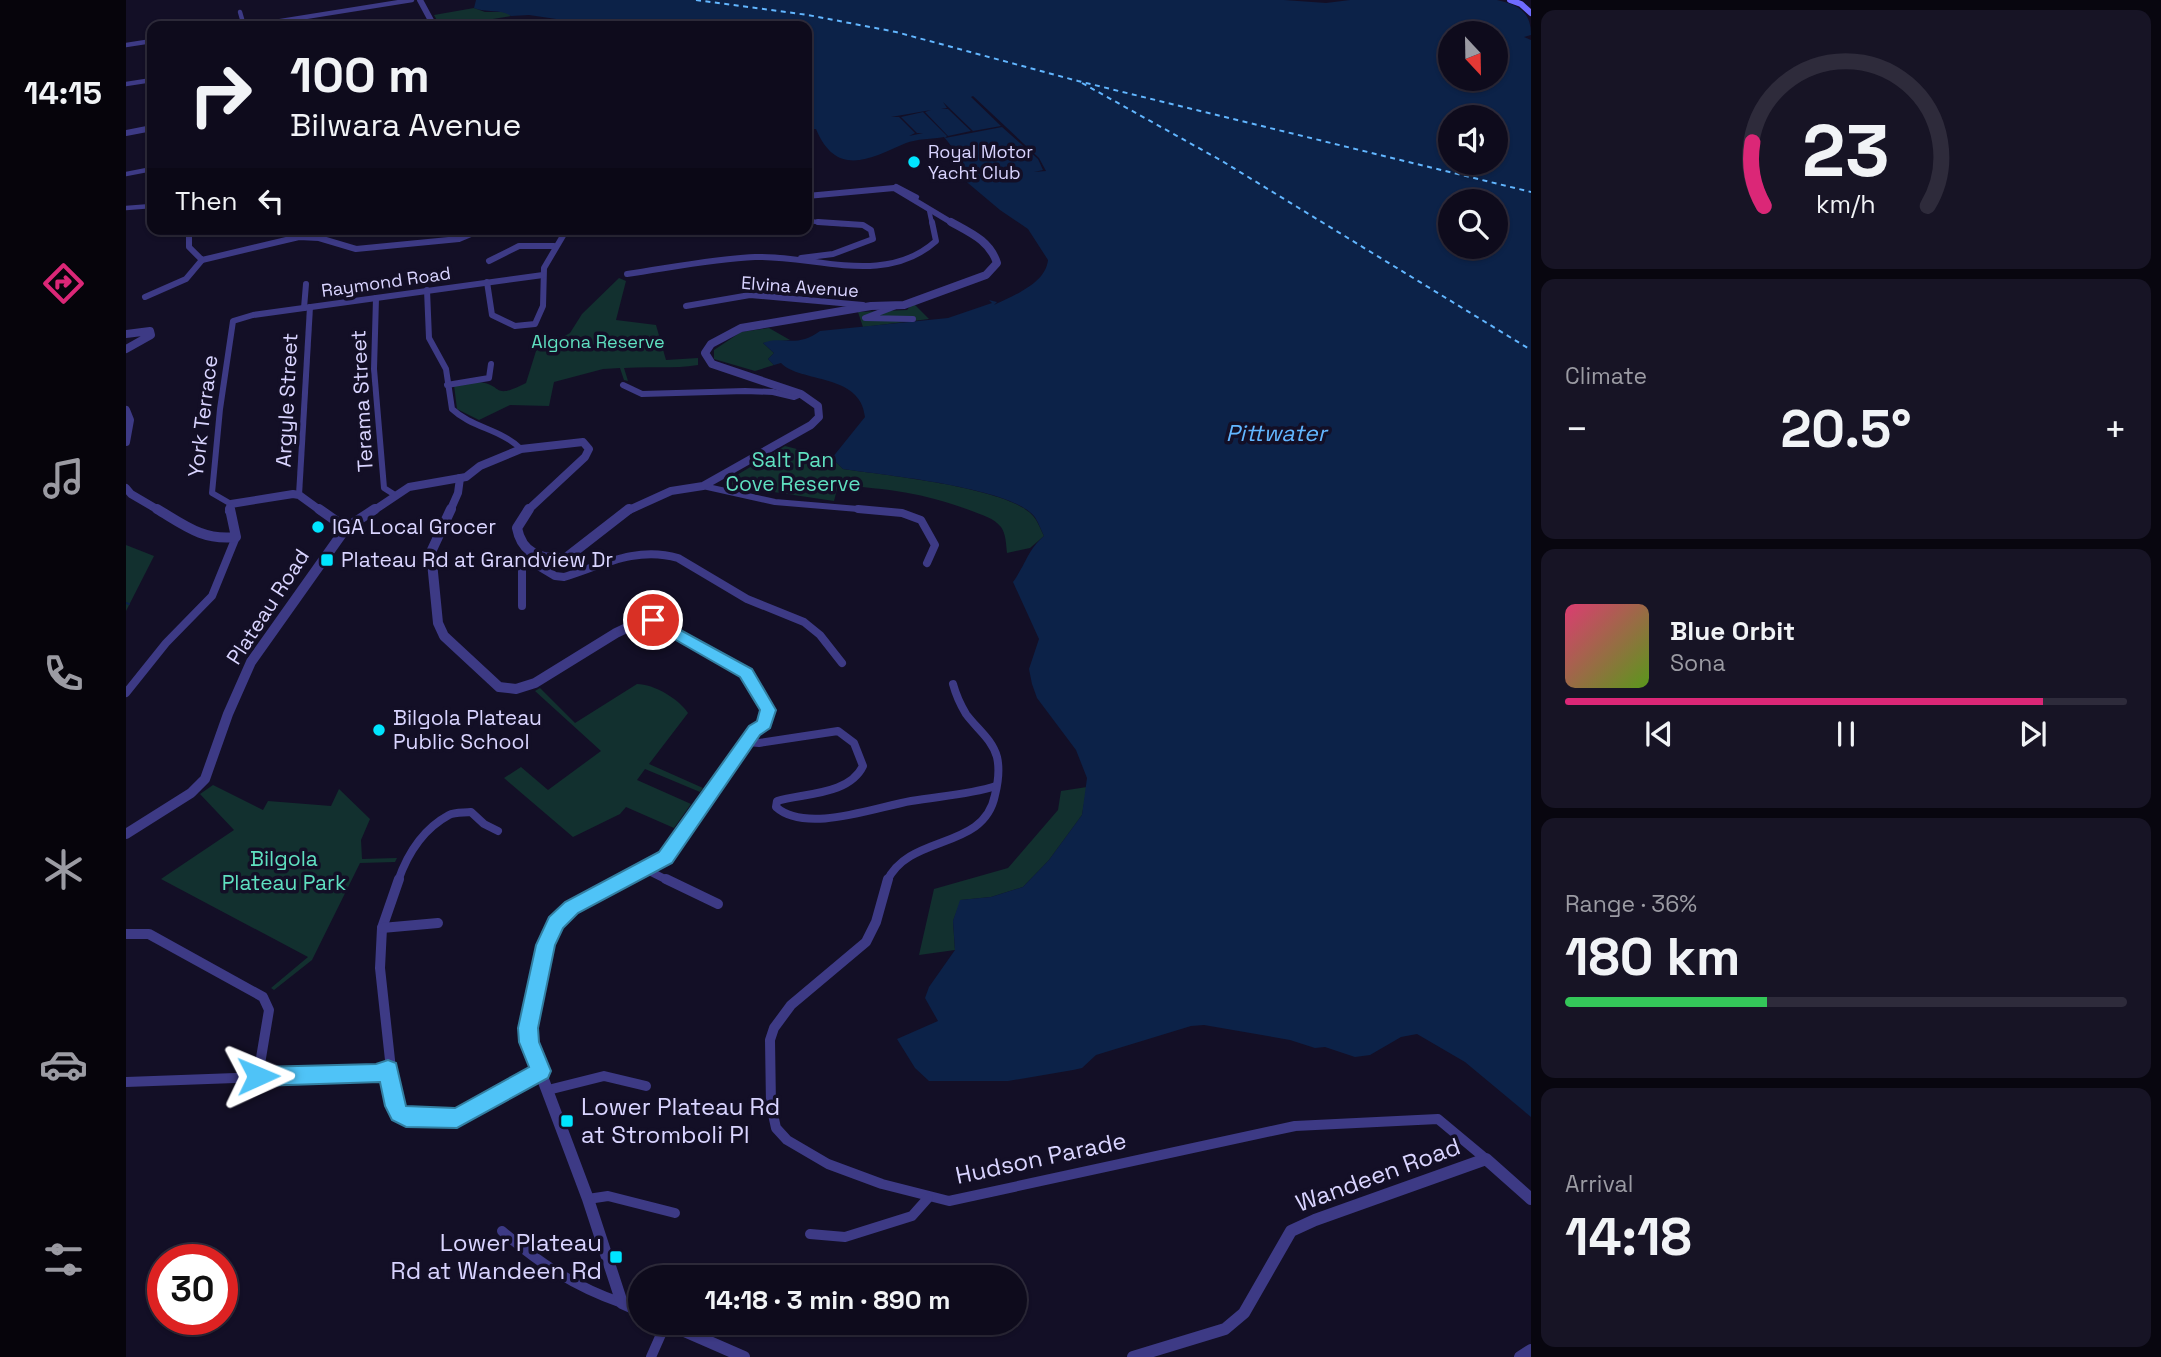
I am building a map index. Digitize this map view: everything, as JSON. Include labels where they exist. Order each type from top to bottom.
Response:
[{"type":"main road","points":[[1510,0],[1530,11]]},
{"type":"street","points":[[374,8],[412,0]]},
{"type":"street","points":[[282,21],[422,1],[432,21]]},
{"type":"street","points":[[240,12],[244,21]]},
{"type":"street","points":[[126,45],[147,42]]},
{"type":"street","points":[[126,84],[147,81]]},
{"type":"street","points":[[126,133],[147,129]]},
{"type":"street","points":[[126,174],[147,170]]},
{"type":"street","points":[[896,186],[914,194]]},
{"type":"street","points":[[812,196],[894,188],[984,240],[993,251],[997,264],[986,275],[865,318],[913,319]]},
{"type":"street","points":[[126,217],[127,208],[147,206]]},
{"type":"street","points":[[628,274],[772,257],[834,265],[863,265],[914,257],[927,252],[936,241],[929,210]]},
{"type":"street","points":[[794,259],[833,254],[873,239],[871,230],[863,225],[812,221]]},
{"type":"street","points":[[189,235],[189,247],[202,260]]},
{"type":"street","points":[[202,260],[299,237],[319,238],[356,249],[459,239],[469,235]]},
{"type":"street","points":[[487,282],[492,315],[515,326],[535,324],[541,317],[545,303],[543,275],[554,246],[562,235]]},
{"type":"street","points":[[489,261],[519,246],[554,246]]},
{"type":"street","points":[[145,298],[188,279],[197,272],[202,260]]},
{"type":"street","name":"Raymond Road","points":[[233,321],[253,315],[543,275]]},
{"type":"street","name":"Argyle Street","points":[[299,495],[306,284]]},
{"type":"street","points":[[427,290],[429,338],[446,369],[450,402],[458,416],[497,429],[512,438],[521,449]]},
{"type":"street","name":"Elvina Avenue","points":[[686,306],[750,295],[871,306]]},
{"type":"street","name":"Terama Street","points":[[376,298],[374,369],[384,488],[395,495]]},
{"type":"street","points":[[622,1303],[529,1042],[528,1028],[545,945],[556,922],[571,907],[665,857],[754,731],[764,724],[768,710],[746,673],[653,620],[641,620],[626,627],[580,657],[523,688],[507,690],[487,678],[443,636],[438,623],[431,552],[458,493],[460,478],[480,466],[521,449],[583,442],[589,449],[585,457],[520,520],[517,528],[522,545],[532,553],[549,558],[559,559],[574,553],[612,520],[649,498],[703,486],[811,425],[819,417],[818,406],[801,394],[712,364],[705,353],[711,344],[741,328],[871,306],[896,306]]},
{"type":"street","name":"York Terrace","points":[[231,504],[212,493],[219,413],[233,321]]},
{"type":"street","points":[[126,334],[142,330],[150,331],[151,335],[126,349]]},
{"type":"street","points":[[447,385],[489,378],[491,364]]},
{"type":"street","points":[[623,385],[642,394],[759,392],[794,397],[801,394]]},
{"type":"street","points":[[126,410],[130,420],[126,442]]},
{"type":"street","name":"Plateau Road","points":[[126,834],[191,793],[205,779],[228,714],[251,662],[346,527],[395,495],[423,483],[460,478]]},
{"type":"street","points":[[703,486],[727,494],[803,505],[880,511],[918,518],[935,545],[927,563]]},
{"type":"street","points":[[126,488],[131,494],[202,535],[218,539],[236,537]]},
{"type":"street","points":[[126,692],[166,643],[212,596],[236,537],[236,528],[229,513],[231,504],[299,495],[346,527]]},
{"type":"street","points":[[522,606],[522,568],[532,553]]},
{"type":"street","points":[[549,558],[540,567],[555,576],[564,577],[635,555],[652,553],[670,556],[707,573],[749,600],[792,616],[811,627],[842,663]]},
{"type":"street","name":"Hudson Parade","points":[[953,684],[956,700],[996,747],[999,757],[992,808],[973,829],[900,860],[885,883],[878,922],[869,939],[855,955],[804,994],[774,1027],[769,1046],[770,1087],[776,1127],[790,1144],[815,1158],[928,1198],[948,1201],[1295,1126],[1438,1119],[1531,1199]]},
{"type":"street","points":[[747,742],[759,743],[838,731],[846,733],[856,747],[864,761],[863,770],[855,779],[836,788],[776,801],[776,807],[782,814],[790,816],[830,816],[914,801],[968,796],[996,786]]},
{"type":"street","points":[[498,831],[484,824],[471,812],[450,814],[417,842],[405,860],[382,928],[380,968],[388,1070],[395,1106],[399,1113],[406,1117],[457,1118],[541,1071]]},
{"type":"street","points":[[645,869],[718,904]]},
{"type":"street","points":[[382,928],[438,923]]},
{"type":"street","points":[[126,934],[149,934],[263,997],[269,1010],[258,1076]]},
{"type":"street","points":[[126,1082],[376,1073],[388,1070]]},
{"type":"street","points":[[548,1090],[604,1076],[646,1086]]},
{"type":"street","name":"Wandeen Road","points":[[1133,1357],[1225,1329],[1244,1314],[1291,1231],[1486,1159]]},
{"type":"street","points":[[587,1199],[608,1196],[675,1213]]},
{"type":"street","points":[[810,1234],[845,1237],[856,1234],[912,1216],[928,1198]]},
{"type":"street","points":[[502,1231],[560,1278],[584,1291],[628,1306]]},
{"type":"street","points":[[651,1357],[661,1335]]},
{"type":"street","points":[[694,1335],[744,1357]]},
{"type":"street","points":[[1520,1357],[1531,1350]]},
{"type":"green space","points":[[474,8],[485,12],[507,12],[511,16],[480,21],[437,21],[434,15]]},
{"type":"green space","name":"Algona Reserve","points":[[619,278],[626,281],[616,320],[656,325],[666,360],[698,358],[698,365],[624,368],[628,381],[624,380],[620,368],[603,369],[554,382],[549,406],[510,405],[479,420],[457,409],[454,385],[478,382],[507,391],[526,383],[536,351],[570,333],[582,314]]},
{"type":"green space","points":[[913,303],[929,319],[863,327],[858,312],[907,310]]},
{"type":"green space","points":[[769,328],[790,340],[763,343],[774,353],[768,359],[774,365],[755,371],[714,359],[714,350],[741,332]]},
{"type":"green space","name":"Salt Pan Cove Reserve","points":[[785,446],[832,458],[843,469],[945,484],[1000,498],[1021,507],[1034,517],[1044,536],[1030,548],[1007,553],[1004,533],[995,521],[955,505],[922,496],[838,485],[834,501],[728,485],[727,481]]},
{"type":"green space","points":[[126,545],[154,556],[126,611]]},
{"type":"green space","points":[[637,684],[666,693],[688,713],[649,764],[703,788],[700,792],[645,769],[637,780],[691,804],[674,828],[626,807],[620,814],[573,837],[504,778],[521,767],[548,790],[601,751],[535,691],[540,688],[575,723]]},
{"type":"green space","name":"Bilgola Plateau Park","points":[[213,785],[263,810],[268,801],[331,806],[339,789],[370,819],[361,840],[362,859],[397,858],[395,862],[360,863],[312,960],[274,990],[271,988],[308,957],[161,879],[234,830],[200,794]]},
{"type":"green space","points":[[1087,787],[1082,815],[1049,860],[1023,887],[991,897],[961,900],[953,921],[955,950],[919,955],[934,889],[1008,868],[1058,810],[1061,791]]},
{"type":"water","name":"Pittwater","points":[[476,0],[1284,0],[1326,3],[1350,0],[1497,0],[1512,4],[1526,15],[1531,35],[1524,37],[1531,40],[1531,1117],[1465,1062],[1417,1034],[1401,1037],[1370,1055],[1355,1057],[1325,1047],[1315,1048],[1290,1040],[1204,1025],[1191,1026],[1096,1055],[1082,1068],[1008,1081],[929,1081],[915,1068],[897,1039],[938,1021],[925,998],[929,987],[955,950],[953,921],[960,900],[991,897],[1023,887],[1049,860],[1082,815],[1087,778],[1076,750],[1037,698],[1029,669],[1039,639],[1013,582],[1030,552],[1044,536],[1034,516],[1021,506],[1000,497],[944,484],[843,469],[832,458],[865,417],[861,403],[853,393],[842,386],[802,374],[781,363],[774,365],[768,359],[774,353],[763,343],[777,340],[796,341],[820,331],[948,318],[992,303],[989,300],[997,302],[994,305],[1034,283],[1046,268],[1048,260],[1028,229],[962,178],[959,170],[961,158],[944,137],[910,142],[856,160],[844,159],[824,145],[816,129],[812,129],[812,21],[564,21],[529,15],[511,16],[503,12],[474,8]]},
{"type":"pier","points":[[971,97],[1039,158],[1046,171],[1034,172],[1043,170],[1038,159],[1002,127],[945,138],[947,136],[923,112],[901,117],[917,133],[923,133],[909,136],[915,133],[899,117],[891,117],[931,110],[925,112],[948,136],[971,131],[948,109],[941,109],[947,108],[943,102],[973,131],[1001,126]]},
{"type":"ferry route","points":[[696,0],[808,15],[896,32],[1078,81],[1531,192]]},
{"type":"ferry route","points":[[1082,83],[1222,161],[1531,350]]},
{"type":"place","name":"Royal Motor Yacht Club","points":[[914,162]]},
{"type":"place","name":"IGA Local Grocer","points":[[318,527]]},
{"type":"place","name":"Plateau Rd at Grandview Dr","points":[[327,560]]},
{"type":"place","name":"Bilgola Plateau Public School","points":[[379,730]]},
{"type":"place","name":"Lower Plateau Rd at Stromboli Pl","points":[[567,1121]]},
{"type":"place","name":"Lower Plateau Rd at Wandeen Rd","points":[[616,1257]]},
{"type":"route","points":[[258,1076],[376,1073],[388,1070],[395,1106],[399,1113],[406,1117],[457,1118],[541,1071],[529,1042],[528,1028],[545,945],[556,922],[571,907],[665,857],[754,731],[764,724],[768,710],[746,673],[653,620]]}]
